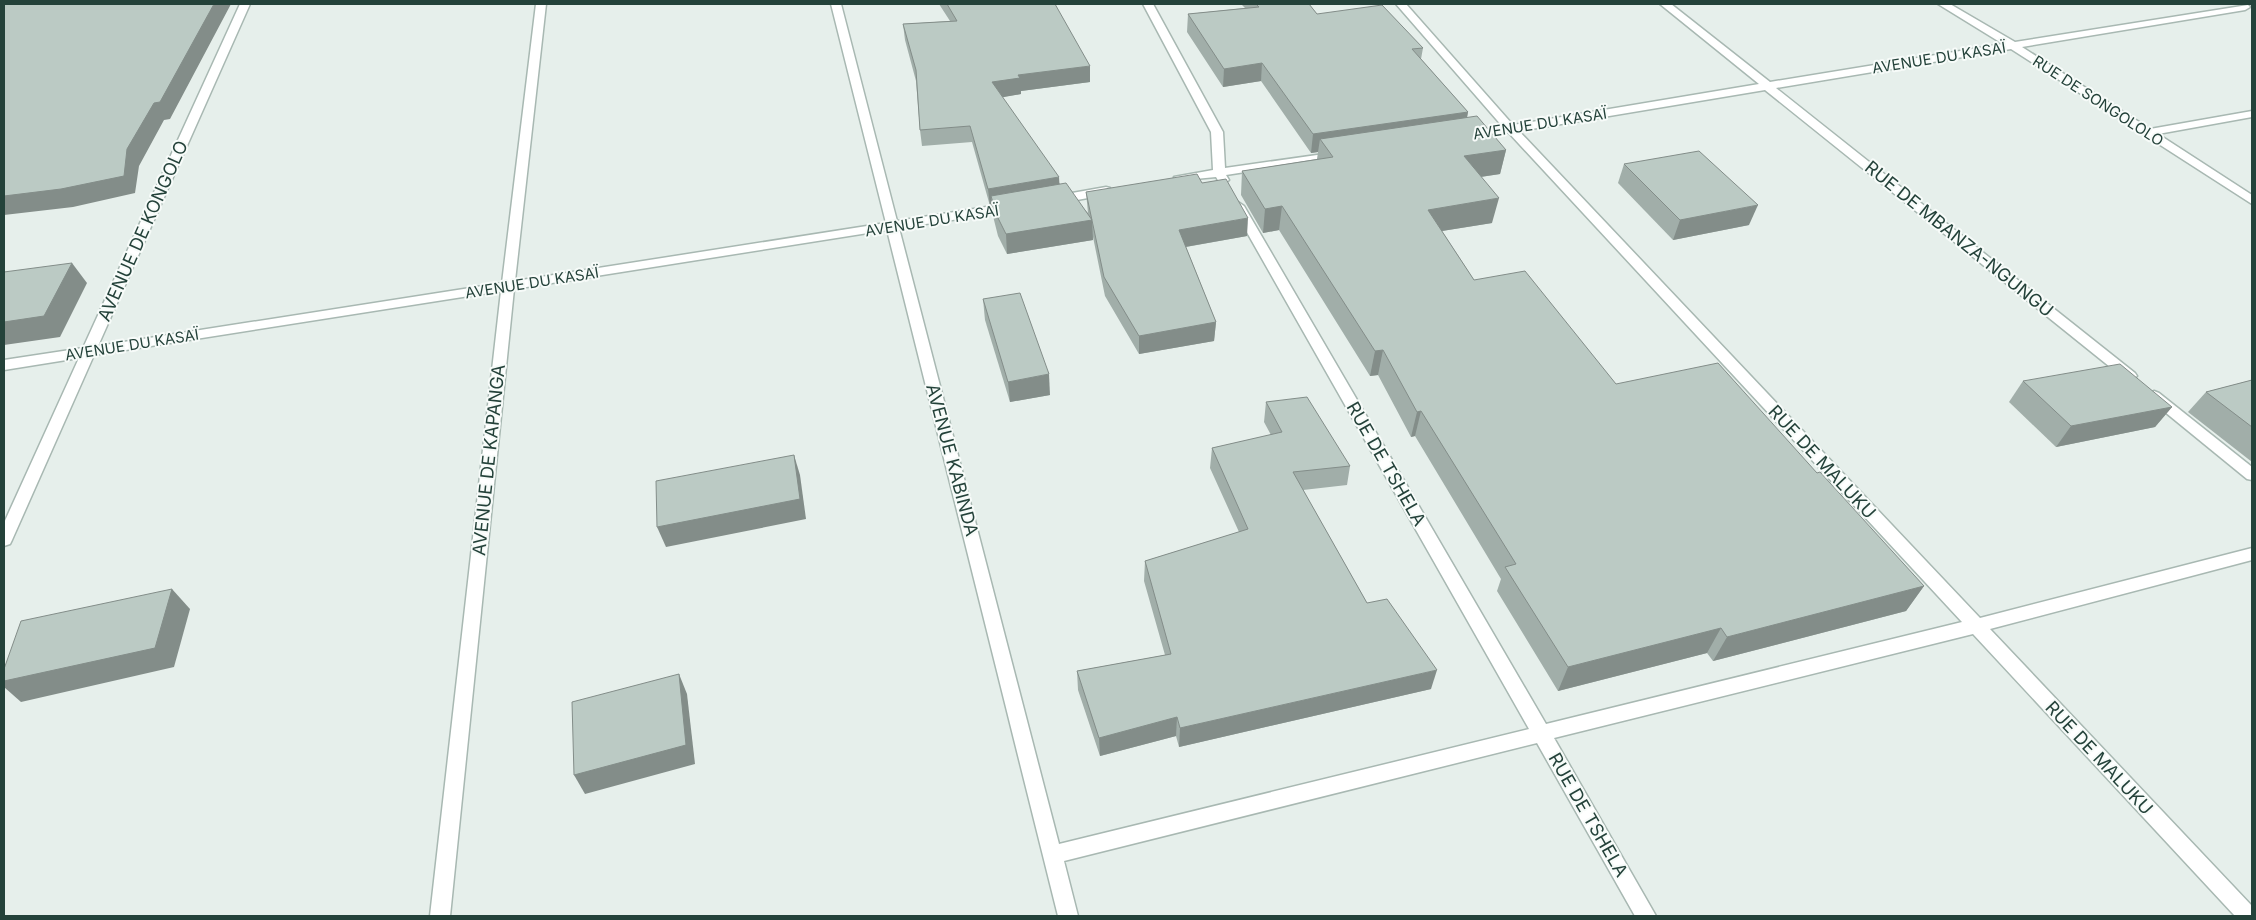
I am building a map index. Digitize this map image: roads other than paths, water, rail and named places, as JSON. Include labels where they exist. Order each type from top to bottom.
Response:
[{"type":"street","name":"AVENUE DE KONGOLO","points":[[4,540],[245,4]]},
{"type":"street","name":"AVENUE DE KAPANGA","points":[[440,916],[508,286],[541,4]]},
{"type":"street","name":"AVENUE KABINDA","points":[[836,4],[891,228],[1054,854],[1068,916]]},
{"type":"street","name":"RUE DE TSHELA","points":[[1148,4],[1217,132],[1219,172],[1646,916]]},
{"type":"street","name":"RUE DE MALUKU","points":[[1401,4],[1512,129],[2248,916]]},
{"type":"street","name":"RUE DE MBANZA-NGUNGU","points":[[1665,4],[2252,474]]},
{"type":"street","name":"RUE DE SONGOLOLO","points":[[1943,4],[2014,46],[2252,200]]},
{"type":"street","name":"AVENUE DU KASAÏ","points":[[1463,136],[2245,7]]},
{"type":"street","points":[[2148,133],[2252,114]]},
{"type":"street","points":[[1171,180],[1346,153]]},
{"type":"street","points":[[1046,202],[1113,190]]},
{"type":"street","name":"AVENUE DU KASAÏ","points":[[4,365],[891,228],[1026,205]]},
{"type":"street","points":[[1054,854],[1541,735],[1976,626],[2252,554]]}]
